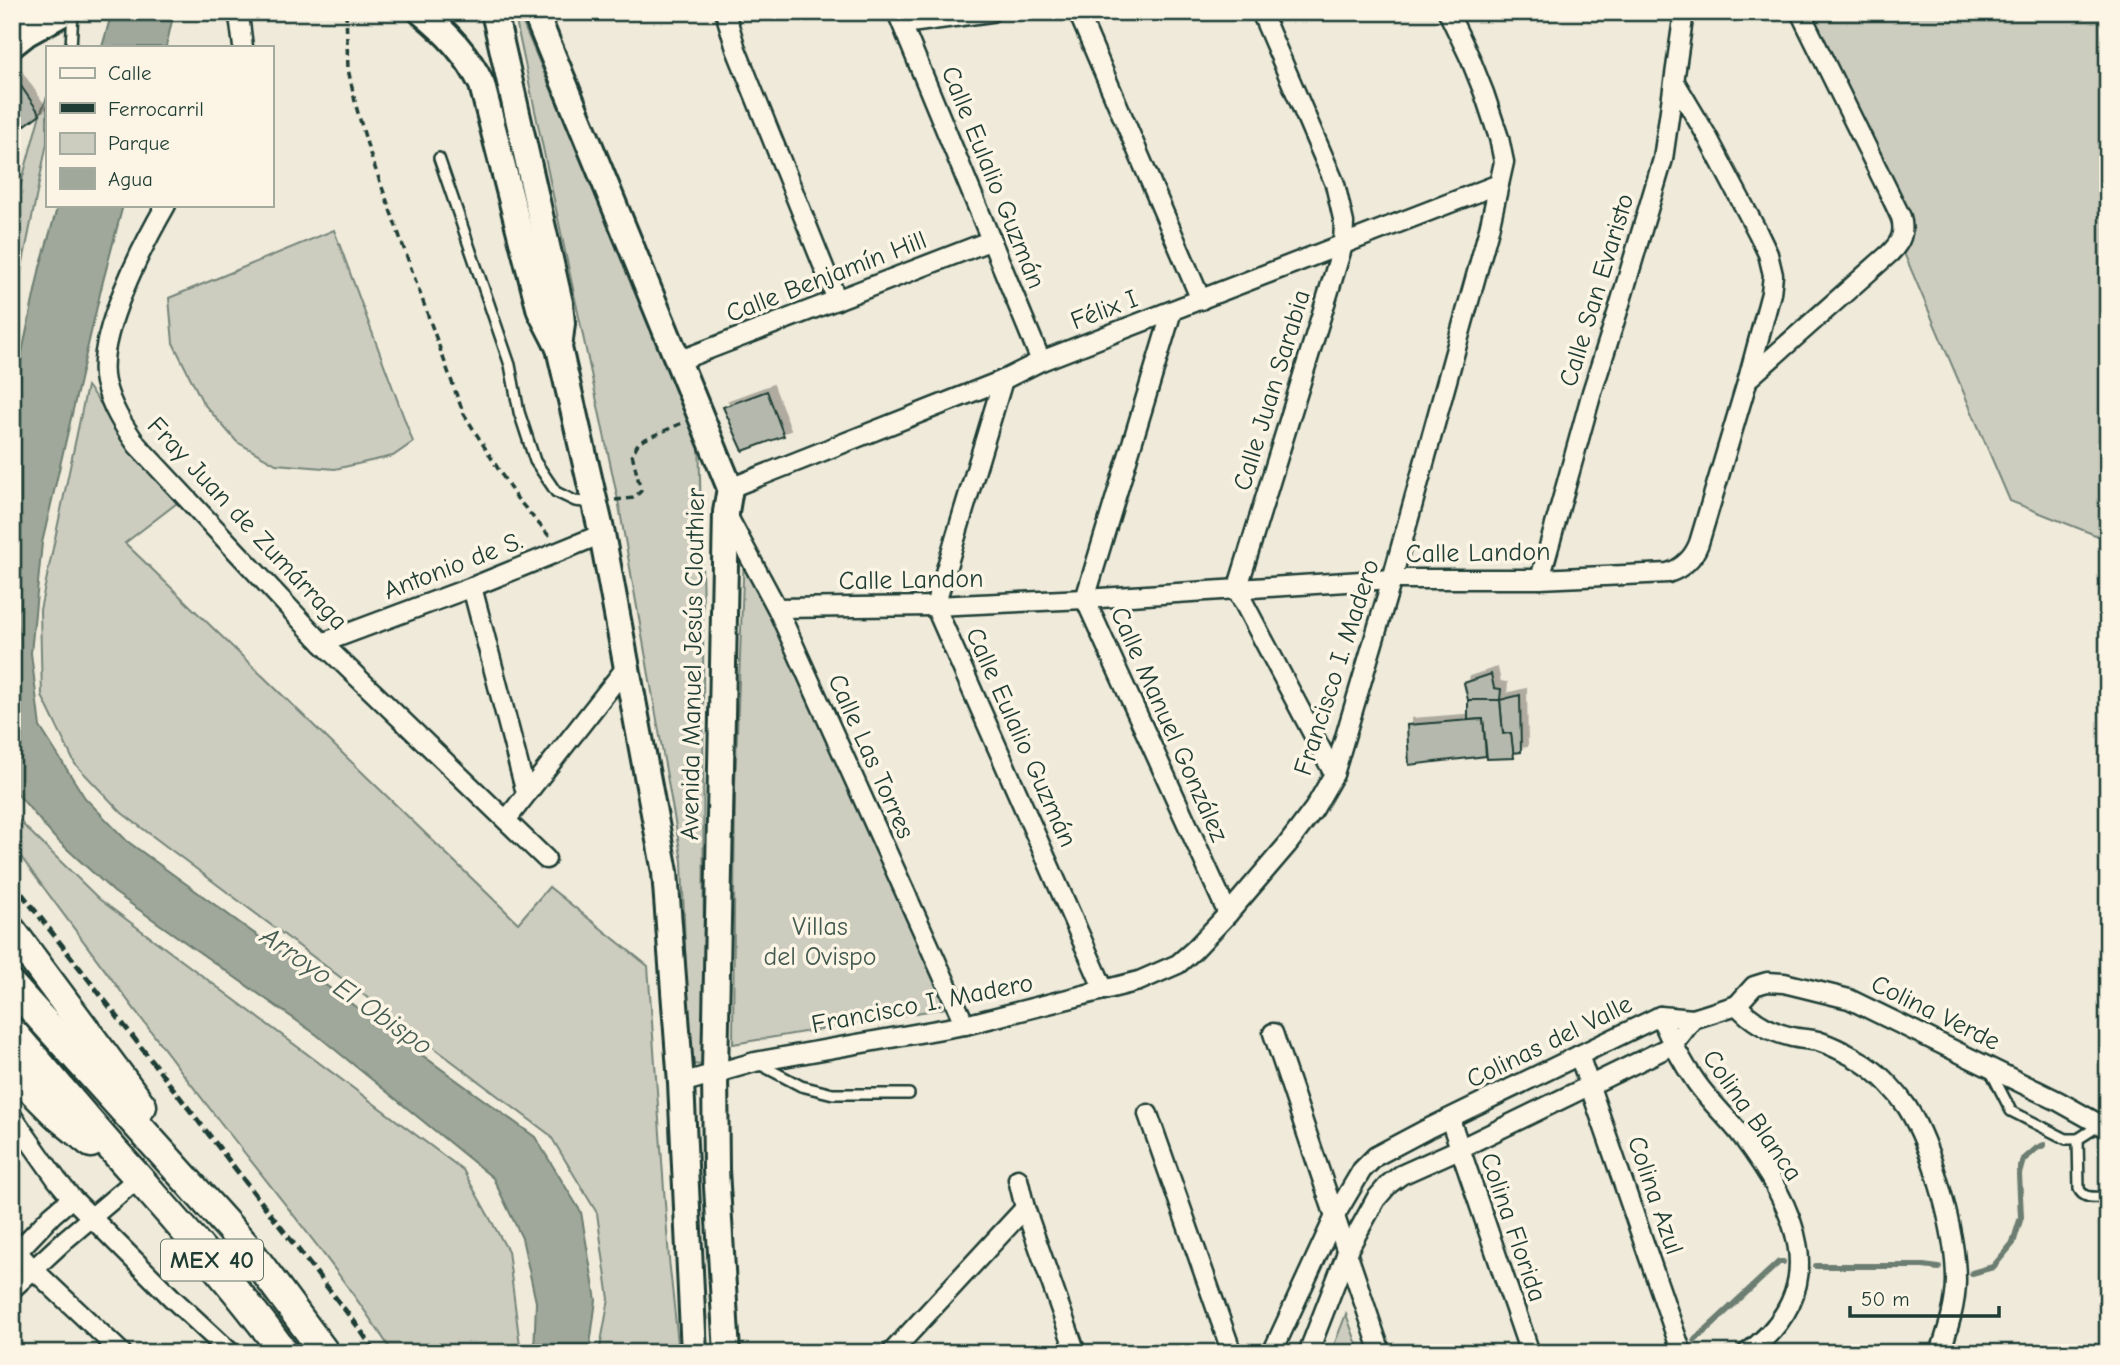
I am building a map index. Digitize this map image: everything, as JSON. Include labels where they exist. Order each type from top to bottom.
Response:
[{"type":"main road","points":[[12,932],[151,1118],[189,1183]]},
{"type":"main road","name":"MEX 40","points":[[12,986],[245,1245],[325,1353]]},
{"type":"main road","name":"MEX 40","points":[[12,1032],[214,1263],[256,1313],[284,1353]]},
{"type":"main road","points":[[12,1070],[58,1116],[106,1155],[136,1175]]},
{"type":"street","points":[[12,22],[26,12]]},
{"type":"street","points":[[12,46],[27,33],[65,12]]},
{"type":"street","points":[[237,12],[243,46]]},
{"type":"street","points":[[421,12],[456,43],[482,85],[540,311],[559,348]]},
{"type":"street","name":"Avenida Manuel Jesús Clouthier","points":[[494,12],[561,303],[559,348],[602,534],[665,872],[681,1083],[694,1353]]},
{"type":"street","points":[[725,12],[736,49],[837,300]]},
{"type":"street","points":[[900,18],[991,12]]},
{"type":"street","points":[[1078,12],[1200,300]]},
{"type":"street","name":"Calle Juan Sarabia","points":[[1237,590],[1343,245],[1343,216],[1335,184],[1261,12]]},
{"type":"street","name":"Francisco I. Madero","points":[[681,1083],[755,1062],[965,1026],[1139,981],[1178,964],[1194,950],[1228,915],[1314,809],[1334,774],[1392,579],[1489,229],[1504,162],[1499,138],[1469,58],[1448,12]]},
{"type":"street","name":"Calle San Evaristo","points":[[1541,579],[1592,392],[1663,159],[1684,12]]},
{"type":"street","points":[[1748,379],[1889,253],[1903,236],[1901,217],[1800,12]]},
{"type":"street","name":"Avenida Manuel Jesús Clouthier","points":[[540,13],[700,416],[728,500],[715,1072],[716,1170],[727,1353]]},
{"type":"street","name":"Calle Eulalio Guzmán","points":[[900,18],[1041,361]]},
{"type":"street","name":"Calle Landon","points":[[777,608],[935,606],[1085,599],[1392,579],[1541,579],[1668,573],[1686,563],[1699,543],[1748,379],[1771,293],[1773,275],[1769,254],[1723,164],[1675,82]]},
{"type":"street","name":"Félix I","points":[[728,500],[1041,361],[1499,184]]},
{"type":"street","name":"Fray Juan de Zumárraga","points":[[165,206],[151,231],[121,299],[106,346],[104,380],[114,412],[146,455],[322,643],[546,859]]},
{"type":"street","name":"Calle Benjamín Hill","points":[[678,361],[992,240]]},
{"type":"street","name":"Calle Manuel González","points":[[1172,311],[1085,599],[1228,915]]},
{"type":"street","name":"Calle Eulalio Guzmán","points":[[1003,380],[935,606],[1104,990]]},
{"type":"street","name":"Calle Las Torres","points":[[728,500],[965,1026]]},
{"type":"street","name":"Antonio de S.","points":[[322,643],[472,587],[602,534]]},
{"type":"street","points":[[472,587],[526,793]]},
{"type":"street","points":[[1237,590],[1334,774]]},
{"type":"street","points":[[507,819],[628,665]]},
{"type":"street","name":"Colina Verde","points":[[1737,1005],[1754,986],[1767,982],[1784,983],[1849,999],[2058,1101],[2104,1127]]},
{"type":"street","points":[[1308,1353],[1348,1250],[1376,1199],[1389,1184],[1401,1175],[1673,1045],[1693,1019],[1737,1005],[1746,1015],[1773,1030],[1791,1037],[1819,1041],[1866,1065],[1906,1105],[1922,1134],[1954,1247],[1956,1283],[1950,1322],[1940,1353]]},
{"type":"street","name":"Colinas del Valle","points":[[1272,1353],[1336,1214],[1362,1170],[1376,1156],[1660,1017],[1693,1019]]},
{"type":"street","name":"Colina Blanca","points":[[1660,1017],[1696,1083],[1740,1135],[1770,1179],[1791,1218],[1797,1237],[1800,1258],[1798,1282],[1792,1300],[1776,1326],[1747,1353]]},
{"type":"street","points":[[1273,1032],[1381,1353]]},
{"type":"street","name":"Colina Azul","points":[[1579,1055],[1682,1353]]},
{"type":"street","points":[[1148,1114],[1232,1353]]},
{"type":"street","points":[[12,1116],[72,1198],[231,1353]]},
{"type":"street","name":"Colina Florida","points":[[1450,1119],[1530,1353]]},
{"type":"street","points":[[12,1289],[136,1175]]},
{"type":"street","points":[[1018,1179],[1076,1353]]},
{"type":"street","points":[[72,1198],[14,1252],[122,1353]]},
{"type":"street","points":[[891,1353],[1026,1208]]},
{"type":"lane","points":[[71,46],[73,12]]},
{"type":"lane","points":[[439,158],[510,365],[519,412],[535,461],[556,492],[575,501],[595,503]]},
{"type":"lane","points":[[755,1062],[801,1086],[833,1094],[909,1094]]},
{"type":"lane","points":[[1988,1067],[2011,1111],[2066,1139],[2078,1139],[2104,1127]]},
{"type":"lane","points":[[2078,1139],[2081,1194],[2108,1197]]},
{"type":"path","points":[[346,12],[348,69],[369,151],[464,414],[515,496],[562,551]]},
{"type":"path","points":[[595,503],[634,498],[638,495],[641,486],[632,454],[639,442],[700,416]]},
{"type":"green space","name":"Villas del Ovispo","points":[[514,12],[518,12],[699,434],[703,609],[704,1065],[689,1064],[682,861],[618,500]]},
{"type":"green space","points":[[1801,12],[2108,12],[2108,540],[2010,501]]},
{"type":"green space","points":[[46,99],[46,148],[12,317],[12,217]]},
{"type":"green space","points":[[334,230],[413,442],[393,456],[335,469],[276,464],[237,442],[203,403],[173,343],[169,298]]},
{"type":"green space","points":[[87,386],[177,503],[125,543],[518,923],[549,887],[648,966],[669,1259],[679,1353],[599,1353],[609,1299],[597,1213],[550,1135],[122,813],[75,764],[42,696],[40,610]]},
{"type":"green space","name":"Villas del Ovispo","points":[[744,553],[946,1008],[733,1044],[735,785]]},
{"type":"green space","points":[[12,814],[99,899],[463,1170],[508,1251],[521,1353],[393,1353],[329,1261],[163,1047],[12,845]]},
{"type":"green space","points":[[1346,1314],[1360,1353],[1331,1353]]},
{"type":"water","points":[[112,12],[174,12],[166,46],[102,46]]},
{"type":"water","points":[[58,206],[123,206],[42,543],[31,653],[40,727],[85,798],[127,841],[535,1137],[581,1212],[596,1300],[589,1353],[534,1353],[536,1302],[522,1238],[493,1178],[317,1035],[114,892],[54,837],[15,791],[12,785],[12,400],[40,267]]},
{"type":"building","points":[[12,73],[40,114],[12,135]]},
{"type":"building","points":[[767,391],[784,436],[743,451],[723,407]]},
{"type":"building","points":[[1491,674],[1494,688],[1501,689],[1500,700],[1468,700],[1464,683]]},
{"type":"building","points":[[1520,695],[1521,752],[1513,753],[1511,733],[1503,734],[1500,700]]},
{"type":"building","points":[[1468,700],[1500,700],[1503,734],[1511,733],[1514,758],[1487,759],[1483,719],[1468,720]]},
{"type":"building","points":[[1483,719],[1486,756],[1409,765],[1407,725]]},
{"type":"waterway","points":[[1972,1273],[1993,1267],[2013,1243],[2021,1217],[2019,1174],[2023,1160],[2044,1145]]},
{"type":"waterway","points":[[1695,1340],[1779,1262],[1783,1262]]},
{"type":"waterway","points":[[1816,1266],[1939,1268]]},
{"type":"railway","points":[[12,881],[376,1353]]},
{"type":"water label","name":"Arroyo El Obispo","points":[[347,990]]}]
